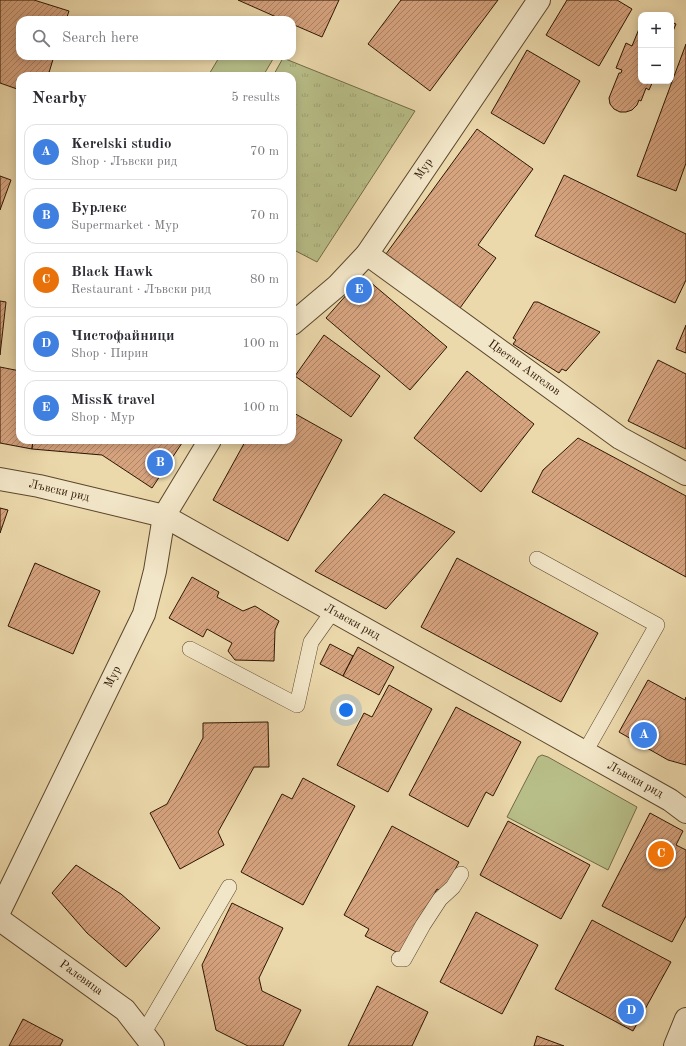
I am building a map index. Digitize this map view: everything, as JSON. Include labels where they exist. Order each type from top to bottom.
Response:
[{"type":"street","name":"Мур","points":[[296,321],[338,286],[367,254],[539,0]]},
{"type":"street","name":"Цветан Ангелов","points":[[367,254],[620,438],[686,474]]},
{"type":"street","name":"Мур","points":[[0,910],[144,614],[155,572],[164,516],[208,444]]},
{"type":"street","name":"Лъвски рид","points":[[0,479],[39,486],[164,516],[670,800],[686,812]]},
{"type":"street","name":"Ралевица","points":[[0,920],[125,1010],[148,1040]]},
{"type":"street","points":[[675,1046],[686,1019]]},
{"type":"lane","points":[[537,559],[657,625],[585,752]]},
{"type":"lane","points":[[190,649],[297,705],[310,642],[333,611]]},
{"type":"lane","points":[[399,959],[404,959],[423,925],[440,899],[453,887],[461,874]]},
{"type":"lane","points":[[148,1040],[229,887]]},
{"type":"green space","points":[[218,60],[272,60],[265,72],[210,72]]},
{"type":"green space","points":[[282,60],[288,60],[415,111],[317,262],[296,251],[296,72],[275,72]]},
{"type":"green space","points":[[542,755],[637,807],[608,870],[507,817],[538,757]]},
{"type":"building","points":[[0,0],[34,0],[69,11],[67,16],[16,16],[16,60],[53,60],[49,72],[16,72],[16,89],[0,83]]},
{"type":"building","points":[[238,0],[339,0],[322,37],[296,26],[296,16],[274,16]]},
{"type":"building","points":[[401,0],[498,0],[430,91],[368,44]]},
{"type":"building","points":[[567,0],[617,0],[632,9],[599,66],[546,35]]},
{"type":"building","points":[[638,31],[638,84],[652,84],[649,90],[646,88],[641,101],[639,100],[637,105],[632,110],[620,112],[614,109],[610,104],[609,98],[619,73],[621,73],[622,70],[616,68],[626,43],[632,46]]},
{"type":"building","points":[[686,44],[686,163],[676,191],[637,176],[671,84],[674,84],[674,76]]},
{"type":"building","points":[[527,50],[580,81],[544,144],[491,113]]},
{"type":"building","points":[[477,129],[533,169],[478,245],[496,258],[460,308],[386,254]]},
{"type":"building","points":[[564,175],[686,234],[686,280],[675,303],[535,236]]},
{"type":"building","points":[[0,176],[11,180],[0,210]]},
{"type":"building","points":[[363,276],[447,347],[410,390],[326,318]]},
{"type":"building","points":[[0,301],[6,302],[0,355]]},
{"type":"building","points":[[534,302],[538,302],[600,332],[566,371],[562,369],[559,373],[513,344],[516,340],[513,338]]},
{"type":"building","points":[[686,325],[686,353],[676,349]]},
{"type":"building","points":[[324,335],[380,376],[351,417],[296,377]]},
{"type":"building","points":[[658,360],[686,374],[686,449],[628,421]]},
{"type":"building","points":[[0,367],[16,370],[16,444],[33,444],[32,449],[0,443]]},
{"type":"building","points":[[467,371],[534,424],[481,492],[414,438]]},
{"type":"building","points":[[296,414],[342,440],[288,541],[213,500],[244,444],[296,444]]},
{"type":"building","points":[[578,438],[686,496],[686,577],[532,492],[543,470]]},
{"type":"building","points":[[33,444],[181,444],[152,488],[102,455],[32,449]]},
{"type":"building","points":[[384,494],[455,532],[386,609],[315,571]]},
{"type":"building","points":[[0,508],[8,510],[0,533]]},
{"type":"building","points":[[457,558],[598,633],[561,702],[421,627]]},
{"type":"building","points":[[35,563],[100,591],[73,654],[8,626]]},
{"type":"building","points":[[192,577],[219,592],[217,597],[243,611],[255,606],[279,621],[275,630],[274,661],[235,660],[228,651],[232,643],[207,629],[203,637],[169,618]]},
{"type":"building","points":[[330,644],[353,656],[343,676],[320,664]]},
{"type":"building","points":[[358,647],[394,667],[379,695],[343,676]]},
{"type":"building","points":[[648,680],[685,700],[686,697],[686,765],[668,760],[619,732]]},
{"type":"building","points":[[389,685],[432,709],[388,792],[337,765],[364,713],[372,717]]},
{"type":"building","points":[[456,707],[521,742],[493,796],[486,792],[468,827],[409,795]]},
{"type":"building","points":[[268,722],[269,767],[254,767],[218,832],[224,845],[180,869],[150,813],[167,804],[203,738],[203,723]]},
{"type":"building","points":[[303,778],[355,806],[303,905],[241,872],[282,794],[292,799]]},
{"type":"building","points":[[650,813],[683,831],[676,845],[686,850],[686,916],[672,942],[602,906]]},
{"type":"building","points":[[508,821],[590,865],[561,919],[480,875]]},
{"type":"building","points":[[392,826],[459,862],[443,892],[437,889],[402,955],[365,936],[369,929],[344,915]]},
{"type":"building","points":[[76,865],[121,894],[160,928],[126,967],[87,933],[52,893]]},
{"type":"building","points":[[232,903],[283,928],[259,978],[262,991],[301,1010],[283,1046],[248,1046],[216,1030],[202,965]]},
{"type":"building","points":[[476,912],[538,945],[502,1014],[440,982]]},
{"type":"building","points":[[592,920],[671,962],[633,1031],[555,989]]},
{"type":"building","points":[[377,986],[428,1012],[412,1046],[348,1046]]},
{"type":"building","points":[[23,1019],[63,1040],[60,1046],[9,1046]]},
{"type":"building","points":[[537,1036],[564,1046],[534,1046]]},
{"type":"place","name":"MissK travel","points":[[359,290]]},
{"type":"place","name":"Бурлекс","points":[[160,463]]},
{"type":"place","name":"Kerelski studio","points":[[644,735]]},
{"type":"place","name":"Black Hawk","points":[[661,854]]},
{"type":"place","name":"Чистофайници","points":[[631,1011]]}]
